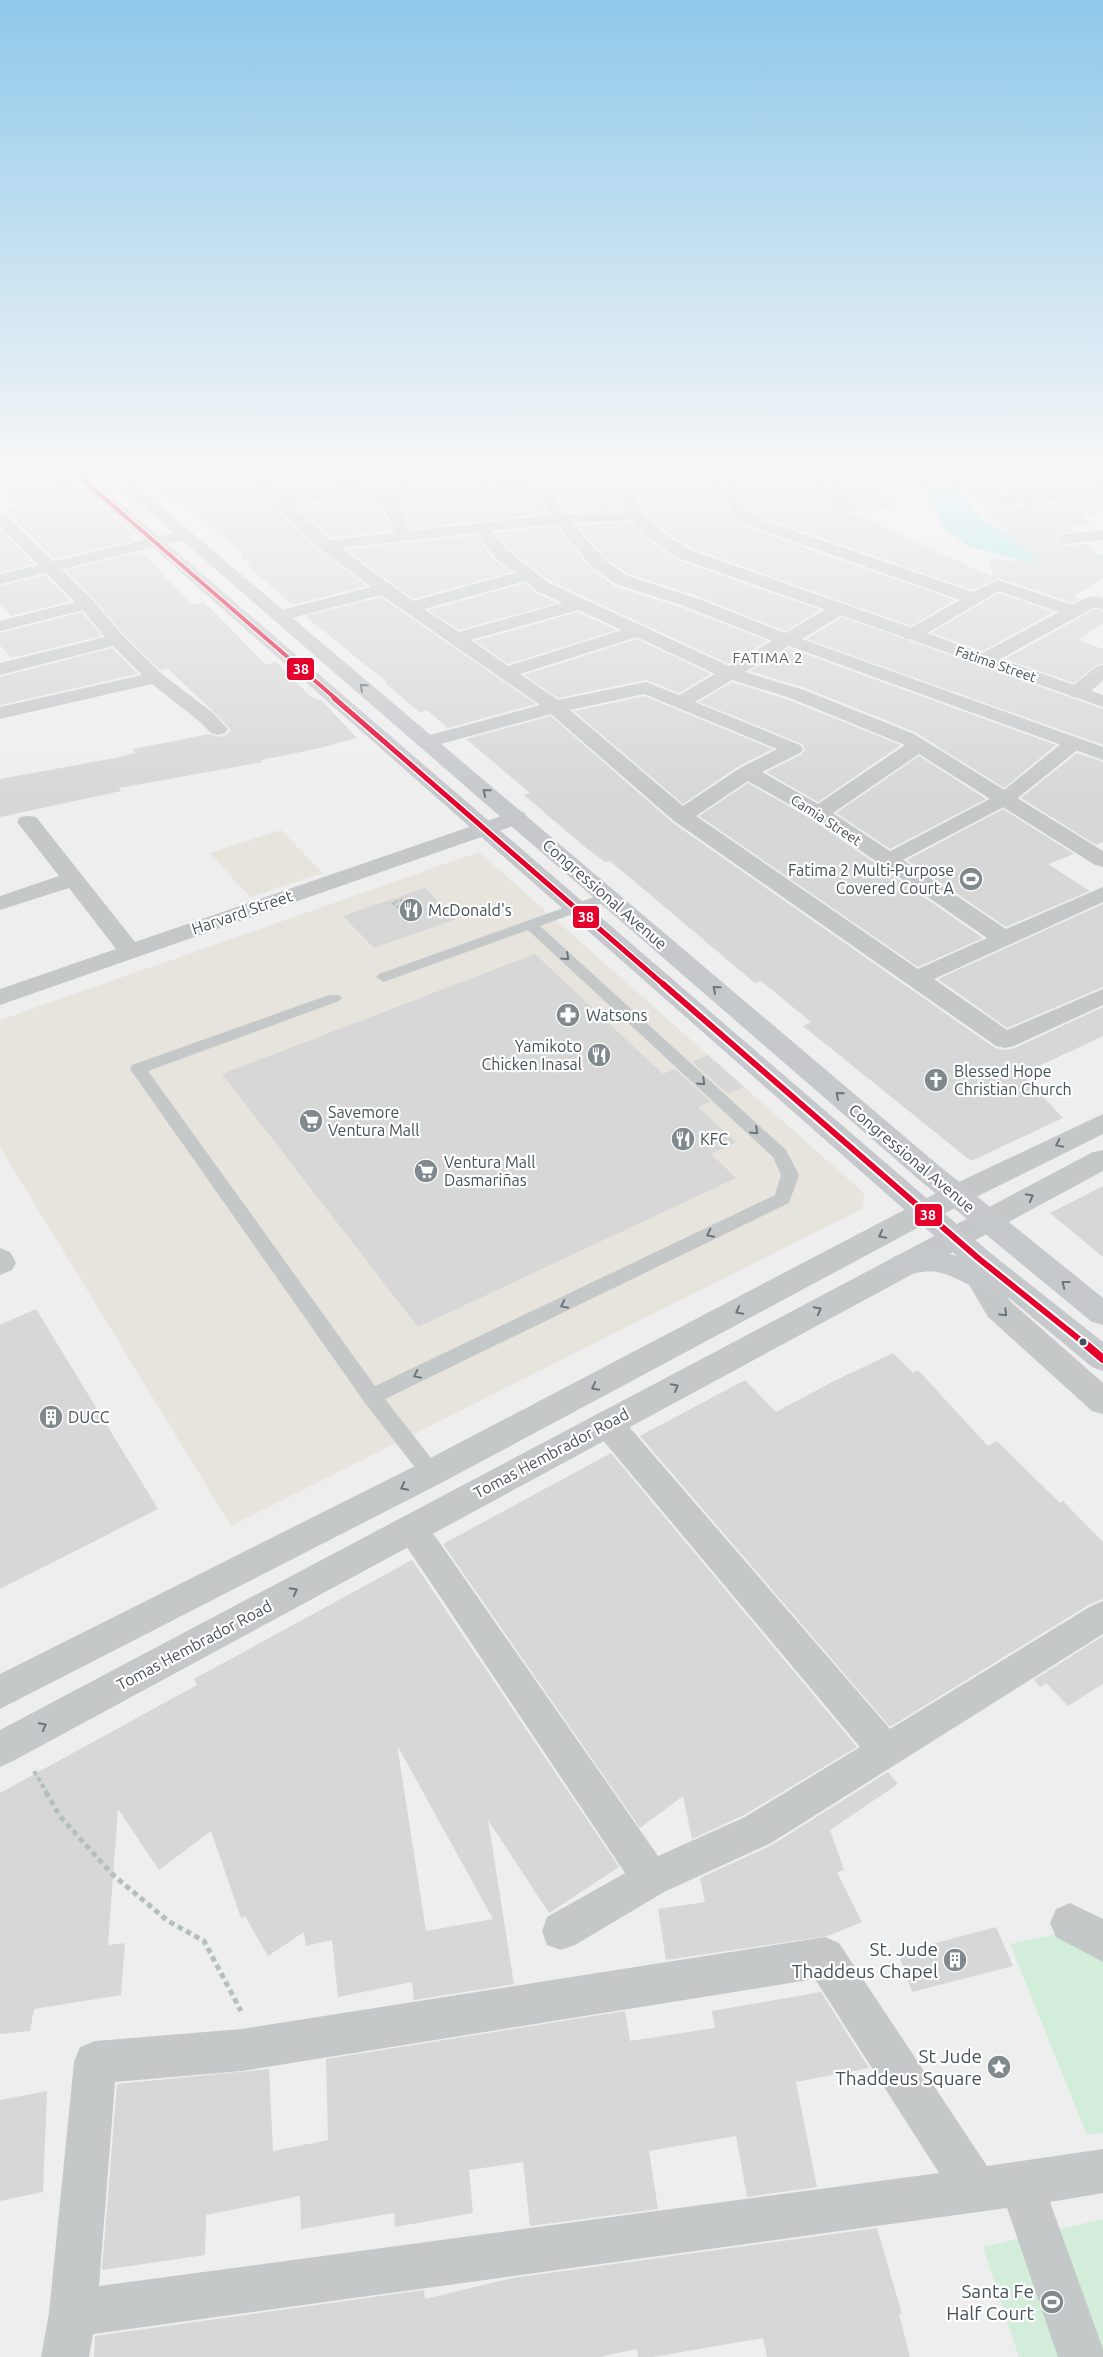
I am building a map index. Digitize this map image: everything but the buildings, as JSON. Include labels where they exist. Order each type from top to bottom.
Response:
[{"type":"main road","name":"Congressional Avenue","points":[[200,581],[925,1212],[1103,1359]]},
{"type":"main road","name":"Congressional Avenue","points":[[239,581],[956,1195],[1103,1314]]},
{"type":"main road","points":[[903,1265],[922,1260],[975,1273],[1035,1302]]},
{"type":"street","points":[[64,581],[87,604],[117,640],[155,678],[206,717],[218,729]]},
{"type":"street","points":[[373,581],[504,673],[556,707],[682,816],[1005,1040],[1103,996]]},
{"type":"street","points":[[410,607],[502,581]]},
{"type":"street","points":[[536,581],[543,587],[731,674],[797,694],[919,745],[1103,860]]},
{"type":"street","points":[[625,581],[690,602],[785,639],[1103,754]]},
{"type":"street","name":"Fatima Street","points":[[760,581],[1103,701]]},
{"type":"street","points":[[923,581],[975,599]]},
{"type":"street","points":[[911,635],[998,585],[1075,612]]},
{"type":"street","points":[[280,616],[384,589]]},
{"type":"street","points":[[984,660],[1094,601],[1103,604]]},
{"type":"street","points":[[0,626],[87,604]]},
{"type":"street","points":[[456,639],[579,604]]},
{"type":"street","points":[[681,702],[731,674],[785,639],[839,609]]},
{"type":"street","points":[[504,673],[638,631]]},
{"type":"street","points":[[0,669],[117,640]]},
{"type":"street","points":[[1077,692],[1103,671]]},
{"type":"street","points":[[0,714],[155,678]]},
{"type":"street","points":[[426,742],[556,707],[646,688],[792,749],[748,772],[682,816]]},
{"type":"street","points":[[888,860],[1006,798],[1074,743]]},
{"type":"street","points":[[819,813],[919,745]]},
{"type":"street","name":"Camia Street","points":[[748,772],[819,813],[1003,938]]},
{"type":"street","name":"Harvard Street","points":[[0,997],[516,817]]},
{"type":"street","points":[[28,822],[130,951]]},
{"type":"street","points":[[0,903],[72,880]]},
{"type":"street","points":[[917,978],[1103,894]]},
{"type":"street","points":[[0,1692],[431,1473],[956,1195],[1103,1122]]},
{"type":"street","name":"Tomas Hembrador Road","points":[[9,1744],[1103,1159]]},
{"type":"street","name":"Congressional Avenue","points":[[955,1237],[975,1273],[999,1309],[1103,1402]]},
{"type":"street","points":[[0,1259],[2,1263],[0,1264]]},
{"type":"street","points":[[607,1423],[886,1751]]},
{"type":"street","points":[[410,1529],[426,1548],[651,1879]]},
{"type":"street","points":[[561,1930],[651,1879],[758,1830],[1103,1616]]},
{"type":"street","points":[[65,2357],[73,2313],[95,2062],[242,2050],[825,1957],[976,2190]]},
{"type":"street","points":[[73,2313],[1021,2184],[1103,2171]]},
{"type":"street","points":[[1021,2184],[1082,2357]]},
{"type":"lane","points":[[384,977],[608,896]]},
{"type":"lane","points":[[372,1397],[783,1199],[790,1175],[780,1154],[530,924]]},
{"type":"lane","points":[[334,998],[138,1069],[372,1397],[431,1473]]},
{"type":"path","points":[[399,908],[393,903],[404,899],[417,911]]},
{"type":"path","points":[[9,1744],[59,1815],[112,1874],[168,1921],[204,1941],[241,2008],[242,2050]]},
{"type":"shaded area","points":[[281,830],[323,873],[250,897],[210,853]]},
{"type":"shaded area","name":"Ventura Mall Dasmariñas","points":[[479,852],[865,1194],[862,1209],[231,1526],[0,1147],[0,1020]]},
{"type":"green space","points":[[1066,1932],[1103,1957],[1103,2133],[1087,2135],[1010,1944]]},
{"type":"green space","name":"Santa Fe Half Court","points":[[1103,2219],[1103,2357],[1019,2357],[983,2247]]},
{"type":"transit line","name":"38","points":[[199,581],[978,1258],[1035,1302],[1103,1359]]},
{"type":"place","name":"Fatima 2 Multi-Purpose Covered Court A","points":[[971,879]]},
{"type":"place","name":"McDonald's","points":[[411,910]]},
{"type":"place","name":"Watsons","points":[[568,1015]]},
{"type":"place","name":"Yamikoto Chicken Inasal","points":[[599,1055]]},
{"type":"place","name":"Blessed Hope Christian Church","points":[[936,1080]]},
{"type":"place","name":"Savemore Ventura Mall","points":[[311,1121]]},
{"type":"place","name":"KFC","points":[[683,1139]]},
{"type":"place","name":"Ventura Mall Dasmariñas","points":[[426,1171]]},
{"type":"place","name":"DUCC","points":[[51,1417]]},
{"type":"place","name":"St. Jude Thaddeus Chapel","points":[[955,1960]]},
{"type":"place","name":"St Jude Thaddeus Square","points":[[999,2067]]},
{"type":"place","name":"Santa Fe Half Court","points":[[1052,2302]]},
{"type":"district","name":"FATIMA 2","points":[[768,657]]}]
